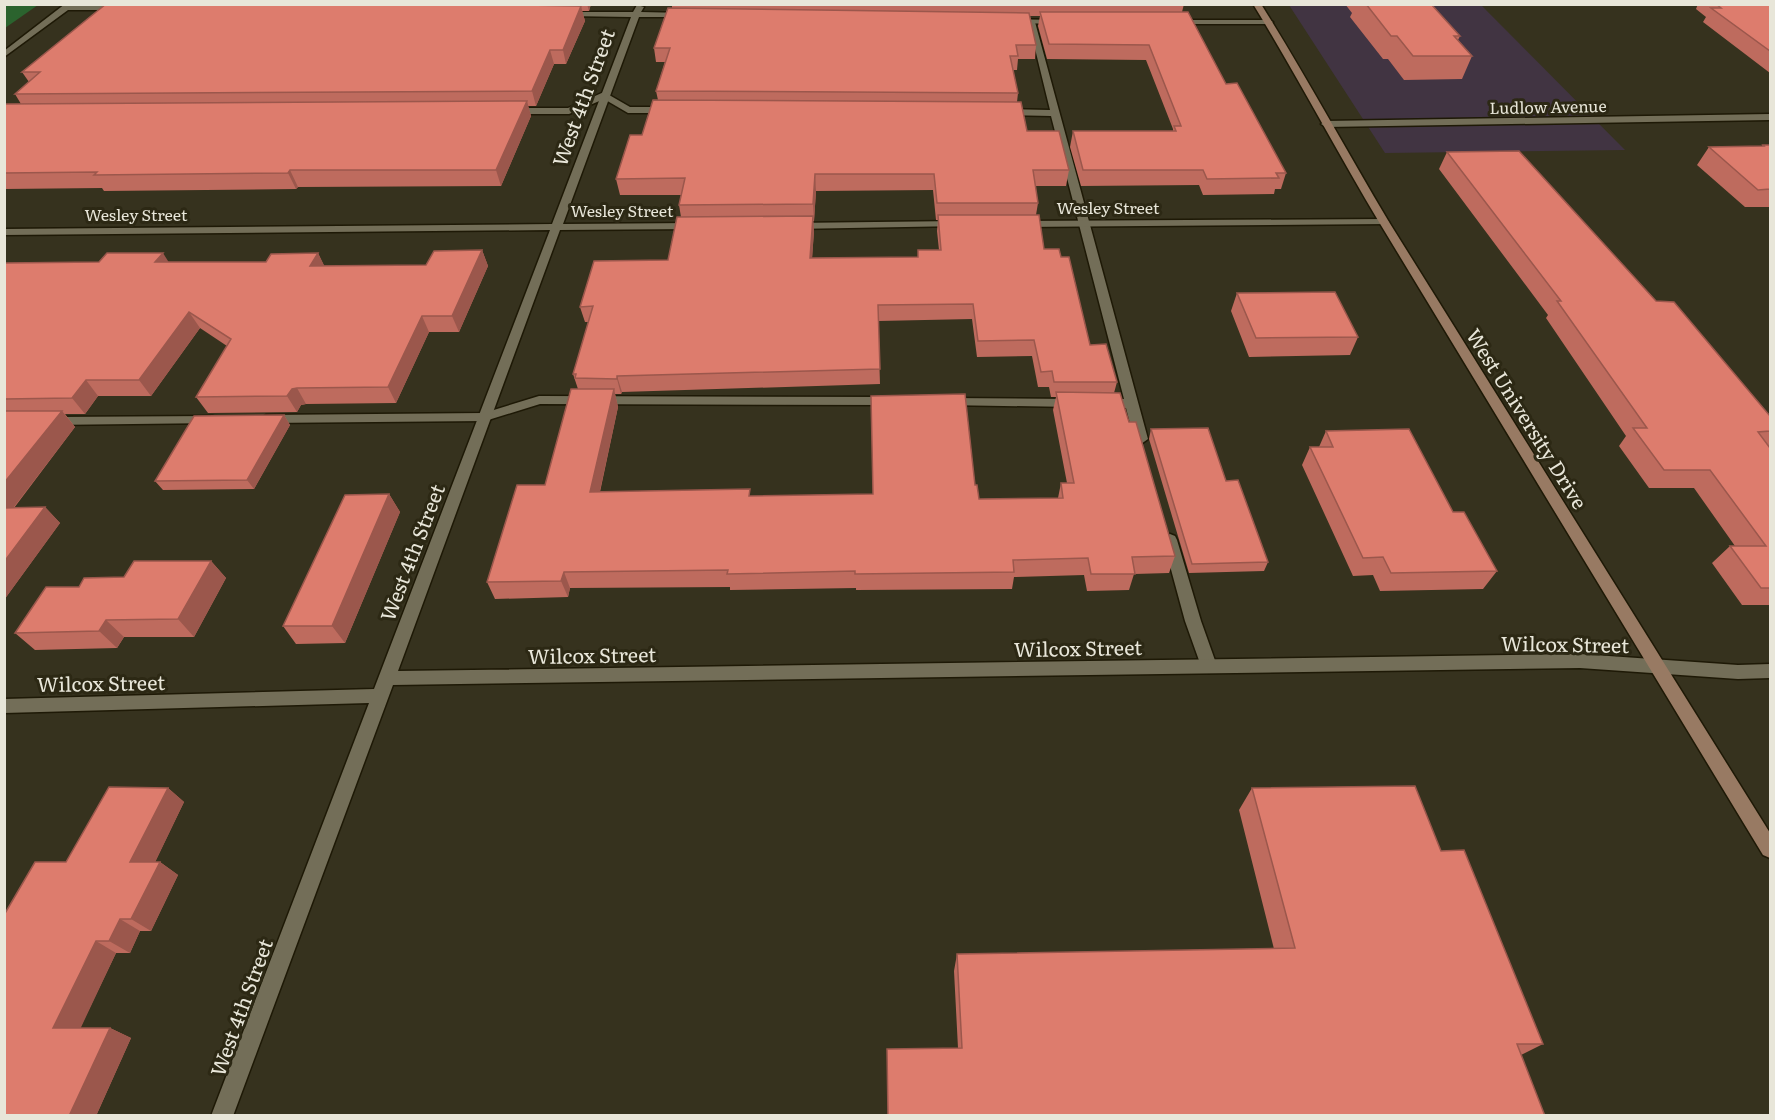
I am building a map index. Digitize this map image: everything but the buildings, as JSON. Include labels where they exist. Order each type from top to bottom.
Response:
[{"type":"main road","name":"West University Drive","points":[[1257,4],[1384,222],[1770,849]]},
{"type":"street","points":[[4,55],[69,6],[128,9]]},
{"type":"street","points":[[554,14],[639,10],[696,16]]},
{"type":"street","name":"West 4th Street","points":[[222,1116],[604,95],[639,10]]},
{"type":"street","points":[[999,21],[1066,22]]},
{"type":"street","points":[[1031,22],[1144,450]]},
{"type":"street","points":[[1161,22],[1269,22]]},
{"type":"street","points":[[498,111],[569,111],[604,95],[628,110],[675,111]]},
{"type":"street","points":[[995,112],[1054,113]]},
{"type":"street","name":"Ludlow Avenue","points":[[1326,124],[1770,117]]},
{"type":"street","name":"Wesley Street","points":[[1012,224],[1384,222]]},
{"type":"street","points":[[784,226],[976,224]]},
{"type":"street","name":"Wesley Street","points":[[4,232],[712,226]]},
{"type":"street","points":[[250,420],[485,417],[539,400],[905,401]]},
{"type":"street","points":[[929,402],[1131,404]]},
{"type":"street","points":[[40,421],[226,420]]},
{"type":"street","points":[[1167,530],[1193,621],[1209,666]]},
{"type":"street","name":"Wilcox Street","points":[[386,678],[1580,661],[1658,667],[1770,671]]},
{"type":"street","name":"Wilcox Street","points":[[4,706],[378,696]]},
{"type":"shaded area","points":[[1289,5],[1481,5],[1625,150],[1385,153]]},
{"type":"green space","points":[[5,4],[38,4],[38,5],[5,28]]}]
